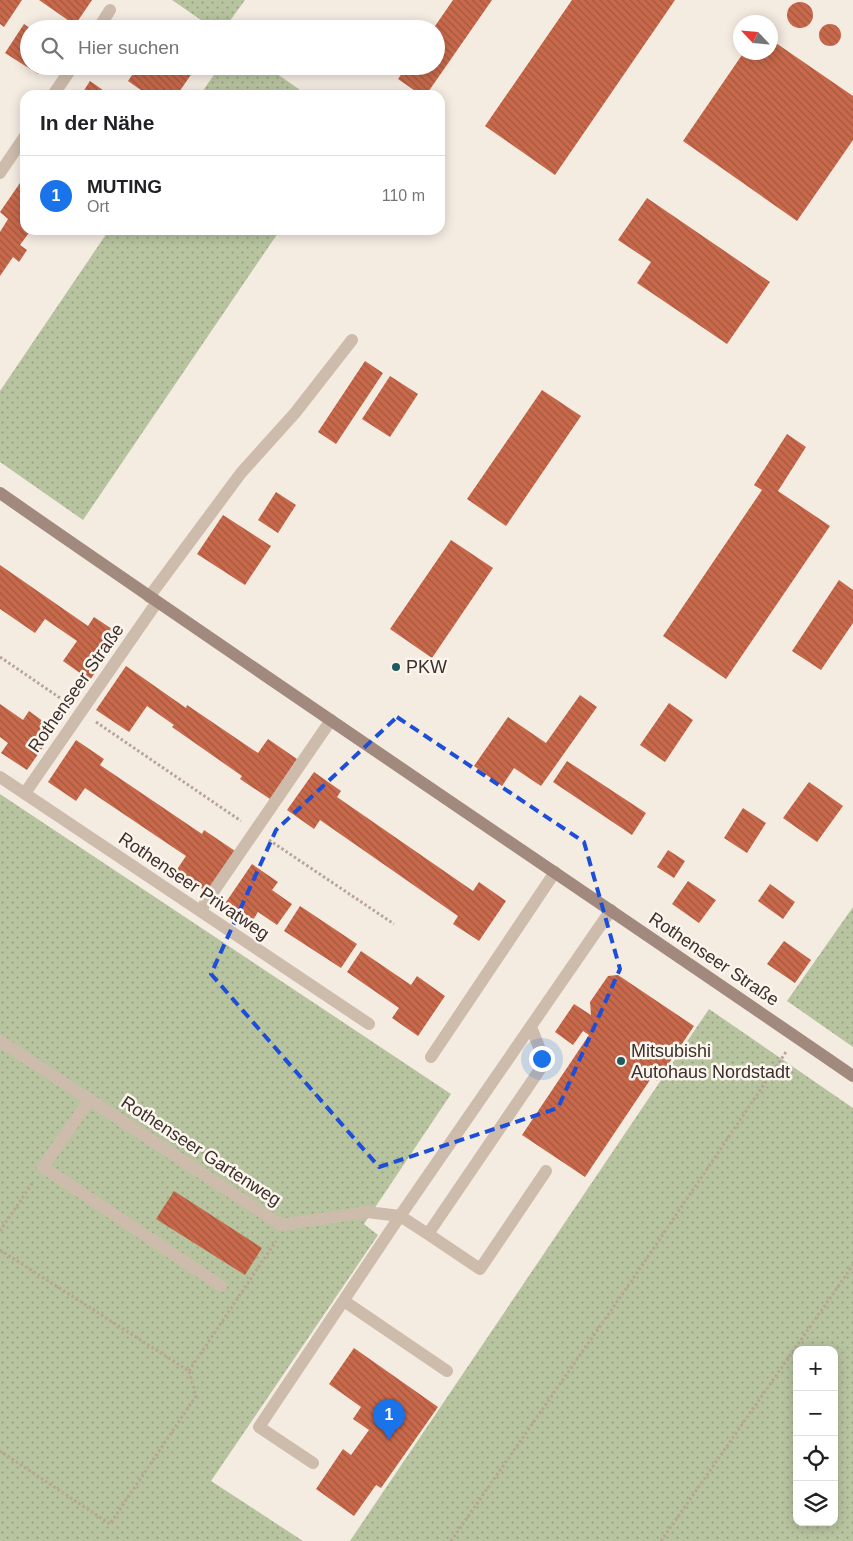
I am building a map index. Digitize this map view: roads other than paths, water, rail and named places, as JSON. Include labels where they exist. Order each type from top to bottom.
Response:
[{"type":"street","name":"Rothenseer Straße","points":[[0,493],[853,1076]]},
{"type":"lane","points":[[104,20],[110,10]]},
{"type":"lane","points":[[56,90],[66,75]]},
{"type":"lane","points":[[0,173],[20,143]]},
{"type":"lane","points":[[153,599],[242,473],[295,413],[352,340]]},
{"type":"lane","name":"Rothenseer Straße","points":[[25,793],[81,712],[153,599]]},
{"type":"lane","points":[[200,911],[331,720]]},
{"type":"lane","name":"Rothenseer Privatweg","points":[[0,777],[368,1024]]},
{"type":"lane","points":[[431,1057],[556,872]]},
{"type":"lane","points":[[314,1463],[259,1426],[400,1216],[611,910]]},
{"type":"lane","points":[[428,1234],[545,1062],[531,1027]]},
{"type":"lane","name":"Rothenseer Gartenweg","points":[[0,1041],[282,1225],[367,1212],[400,1216]]},
{"type":"lane","points":[[90,1099],[43,1167],[221,1286]]},
{"type":"lane","points":[[400,1216],[480,1270],[546,1171]]},
{"type":"lane","points":[[344,1300],[447,1371]]},
{"type":"place","name":"PKW","points":[[396,667]]},
{"type":"place","name":"Mitsubishi Autohaus Nordstadt","points":[[621,1061]]},
{"type":"place","name":"MUTING","points":[[389,1440]]}]
